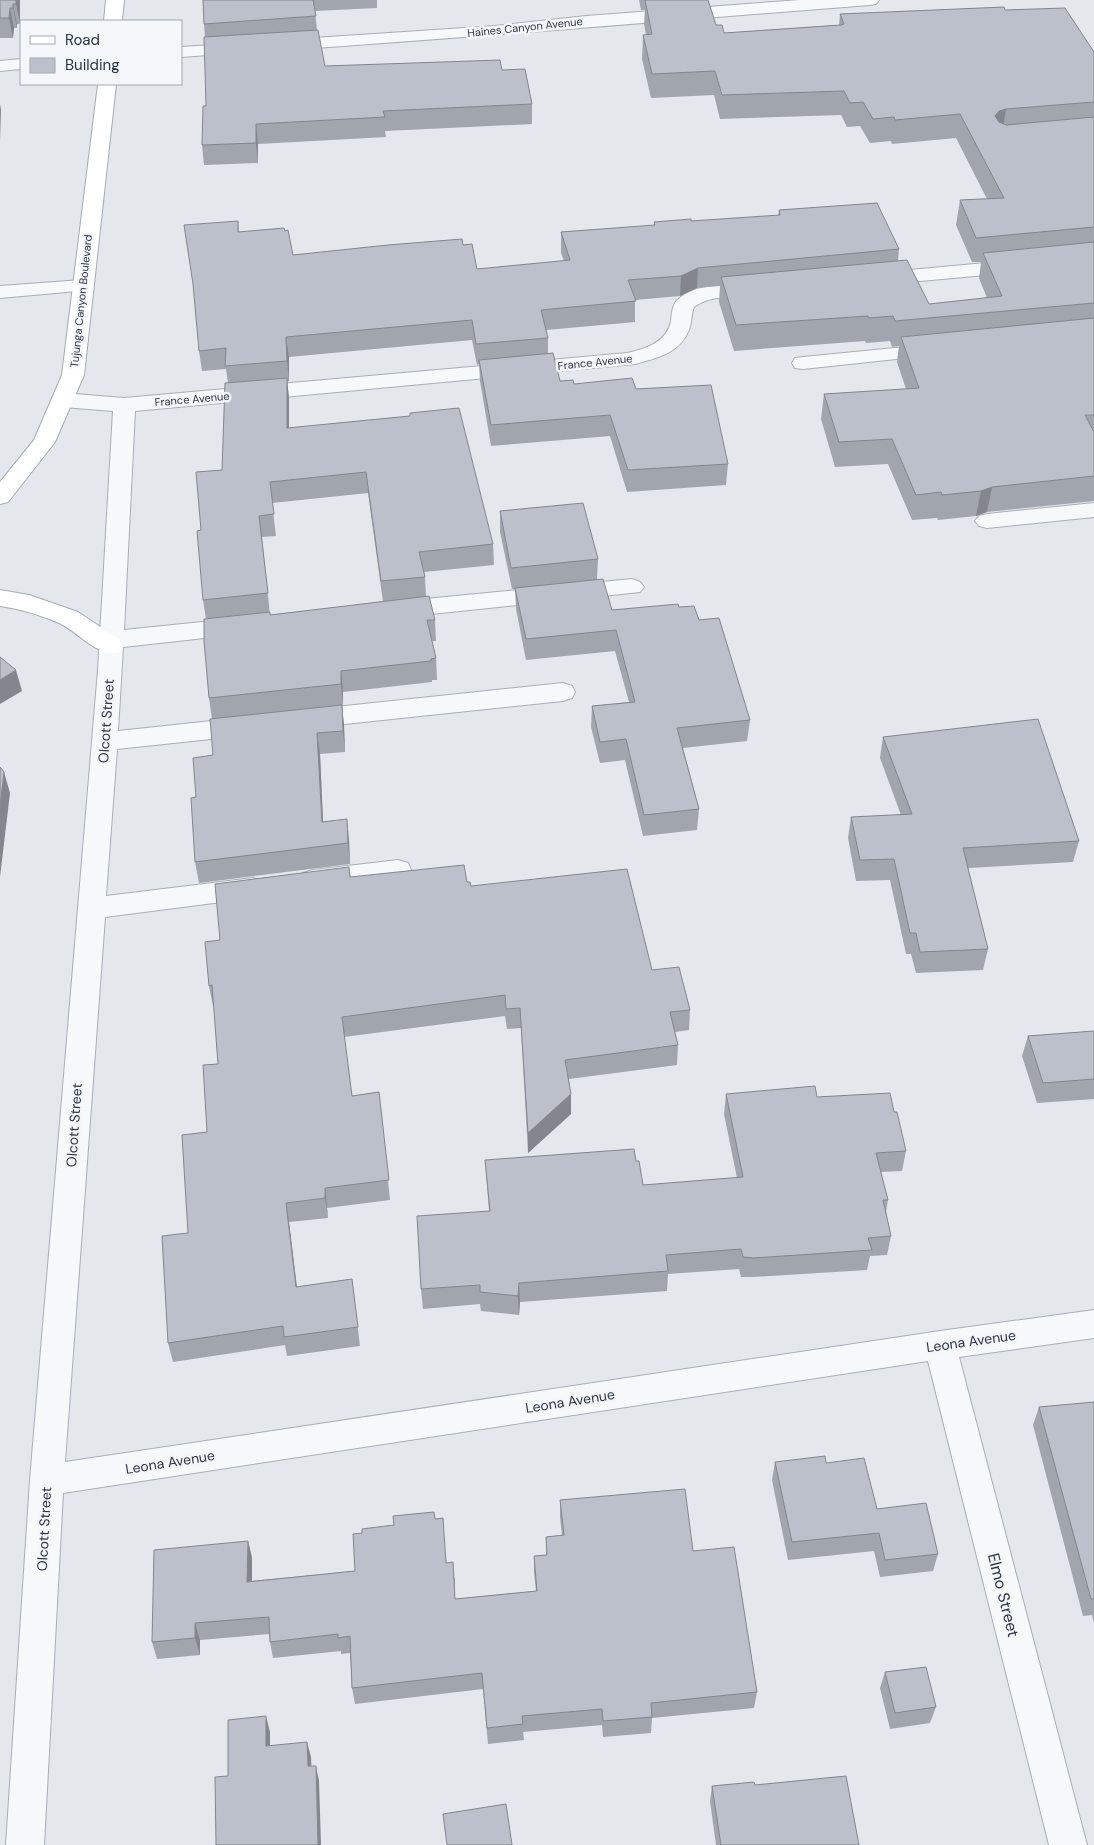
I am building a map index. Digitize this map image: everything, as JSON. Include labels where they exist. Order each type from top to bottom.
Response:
[{"type":"main road","points":[[113,20],[115,0]]},
{"type":"main road","name":"Tujunga Canyon Boulevard","points":[[0,497],[44,442],[73,375],[107,85]]},
{"type":"main road","points":[[0,598],[20,601],[69,618],[111,643]]},
{"type":"street","name":"Haines Canyon Avenue","points":[[182,52],[495,31],[586,21],[870,0]]},
{"type":"street","points":[[0,66],[20,64]]},
{"type":"street","points":[[861,280],[1094,259]]},
{"type":"street","points":[[0,292],[82,286]]},
{"type":"street","name":"France Avenue","points":[[63,400],[124,405],[642,357],[665,347],[674,338],[681,322],[682,309],[687,301],[698,296],[774,288]]},
{"type":"street","points":[[803,363],[958,348]]},
{"type":"street","name":"Olcott Street","points":[[25,1845],[47,1480],[111,643],[124,405]]},
{"type":"street","points":[[987,521],[1094,510]]},
{"type":"street","points":[[373,612],[632,587]]},
{"type":"street","points":[[111,643],[266,623]]},
{"type":"street","points":[[104,741],[563,692]]},
{"type":"street","points":[[91,908],[398,870]]},
{"type":"street","name":"Leona Avenue","points":[[47,1480],[940,1345],[1094,1324]]},
{"type":"street","name":"Elmo Street","points":[[940,1345],[1068,1845]]},
{"type":"building","points":[[0,0],[16,0],[13,8],[10,8],[9,18],[0,18]]},
{"type":"building","points":[[203,0],[313,0],[316,16],[204,24]]},
{"type":"building","points":[[645,0],[708,0],[716,25],[722,25],[724,33],[841,25],[844,24],[840,14],[1004,7],[1005,10],[1065,8],[1094,52],[1094,102],[1006,109],[999,111],[995,116],[999,122],[1006,125],[1094,117],[1094,227],[976,238],[960,200],[1004,198],[960,114],[895,120],[894,117],[873,119],[863,102],[850,103],[844,91],[722,95],[715,71],[652,74],[643,35],[652,34]]},
{"type":"building","points":[[318,30],[325,66],[500,60],[502,70],[525,69],[532,104],[383,111],[385,117],[256,124],[256,143],[202,145],[203,106],[206,106],[204,37]]},
{"type":"building","points":[[877,203],[899,249],[698,268],[681,276],[628,280],[636,301],[541,310],[548,338],[476,344],[472,320],[286,337],[287,361],[225,366],[226,348],[199,351],[193,284],[184,225],[238,221],[238,232],[284,228],[285,231],[288,230],[293,255],[462,239],[463,245],[472,244],[477,269],[570,260],[561,232],[655,225],[654,222],[691,219],[691,221],[780,215],[779,210]]},
{"type":"building","points":[[1094,242],[1094,303],[895,321],[893,316],[869,318],[868,316],[736,325],[721,277],[907,260],[929,304],[1002,296],[983,253]]},
{"type":"building","points":[[1094,318],[1094,415],[1085,415],[1094,432],[1094,476],[992,487],[981,491],[942,495],[941,492],[916,495],[892,439],[839,442],[824,394],[919,388],[901,337]]},
{"type":"building","points":[[553,353],[560,381],[573,380],[574,384],[632,378],[636,389],[711,385],[728,464],[628,470],[610,415],[491,425],[479,360]]},
{"type":"building","points":[[287,378],[287,428],[410,416],[410,413],[459,408],[493,544],[419,552],[425,577],[381,581],[366,472],[270,482],[274,514],[259,516],[268,593],[203,600],[197,531],[201,530],[196,472],[222,470],[225,383]]},
{"type":"building","points":[[583,503],[598,559],[511,568],[500,511]]},
{"type":"building","points":[[603,579],[612,610],[678,604],[679,607],[694,606],[699,620],[719,618],[750,720],[677,728],[699,809],[644,815],[626,739],[600,742],[592,706],[635,702],[616,630],[526,639],[515,588]]},
{"type":"building","points":[[429,596],[435,620],[427,620],[436,658],[431,659],[431,661],[341,671],[341,684],[209,698],[204,619],[270,612],[270,615]]},
{"type":"building","points":[[0,657],[16,670],[0,680]]},
{"type":"building","points":[[342,705],[343,731],[317,733],[322,822],[347,819],[348,843],[195,862],[191,798],[196,797],[193,758],[213,755],[210,719]]},
{"type":"building","points":[[1038,719],[1079,841],[963,848],[988,949],[920,952],[916,933],[910,933],[894,859],[860,860],[851,817],[912,814],[883,737]]},
{"type":"building","points":[[0,767],[4,772],[0,807]]},
{"type":"building","points":[[464,865],[467,882],[470,882],[471,886],[627,869],[652,970],[679,967],[690,1010],[670,1012],[678,1045],[565,1060],[571,1094],[528,1133],[520,1008],[506,1009],[505,995],[342,1017],[352,1096],[379,1092],[389,1180],[325,1188],[325,1198],[286,1203],[296,1287],[352,1279],[358,1327],[284,1337],[283,1326],[168,1343],[162,1236],[188,1233],[182,1135],[207,1132],[203,1065],[218,1064],[212,985],[209,986],[205,942],[220,940],[215,884],[349,867],[350,877]]},
{"type":"building","points":[[1094,1031],[1094,1079],[1043,1083],[1028,1036]]},
{"type":"building","points":[[815,1086],[817,1097],[890,1093],[894,1112],[897,1112],[906,1151],[876,1153],[888,1200],[883,1200],[891,1236],[868,1238],[872,1250],[754,1258],[743,1257],[741,1249],[666,1255],[668,1271],[519,1283],[518,1296],[480,1292],[480,1285],[421,1289],[417,1216],[490,1211],[485,1160],[634,1149],[636,1161],[639,1161],[643,1185],[743,1177],[726,1094]]},
{"type":"building","points":[[1094,1402],[1094,1599],[1091,1599],[1039,1407]]},
{"type":"building","points":[[825,1456],[826,1463],[864,1458],[877,1509],[926,1503],[938,1554],[885,1560],[879,1533],[792,1542],[775,1462]]},
{"type":"building","points":[[685,1489],[693,1551],[734,1547],[757,1692],[651,1703],[652,1717],[603,1721],[602,1709],[522,1716],[523,1724],[487,1728],[482,1673],[352,1688],[350,1636],[338,1638],[338,1634],[270,1642],[269,1617],[195,1623],[195,1638],[152,1642],[154,1550],[248,1541],[247,1582],[355,1571],[353,1534],[362,1533],[362,1529],[394,1525],[393,1516],[434,1512],[435,1519],[443,1518],[446,1563],[453,1562],[455,1599],[537,1591],[534,1556],[547,1555],[546,1537],[564,1535],[560,1500]]},
{"type":"building","points":[[926,1667],[936,1707],[895,1713],[885,1672]]},
{"type":"building","points":[[266,1716],[266,1746],[307,1742],[308,1766],[316,1766],[318,1845],[216,1845],[215,1777],[228,1776],[228,1720]]},
{"type":"building","points":[[846,1776],[859,1845],[721,1845],[712,1786],[754,1782],[755,1785]]},
{"type":"building","points":[[506,1804],[512,1845],[447,1845],[443,1814]]}]
